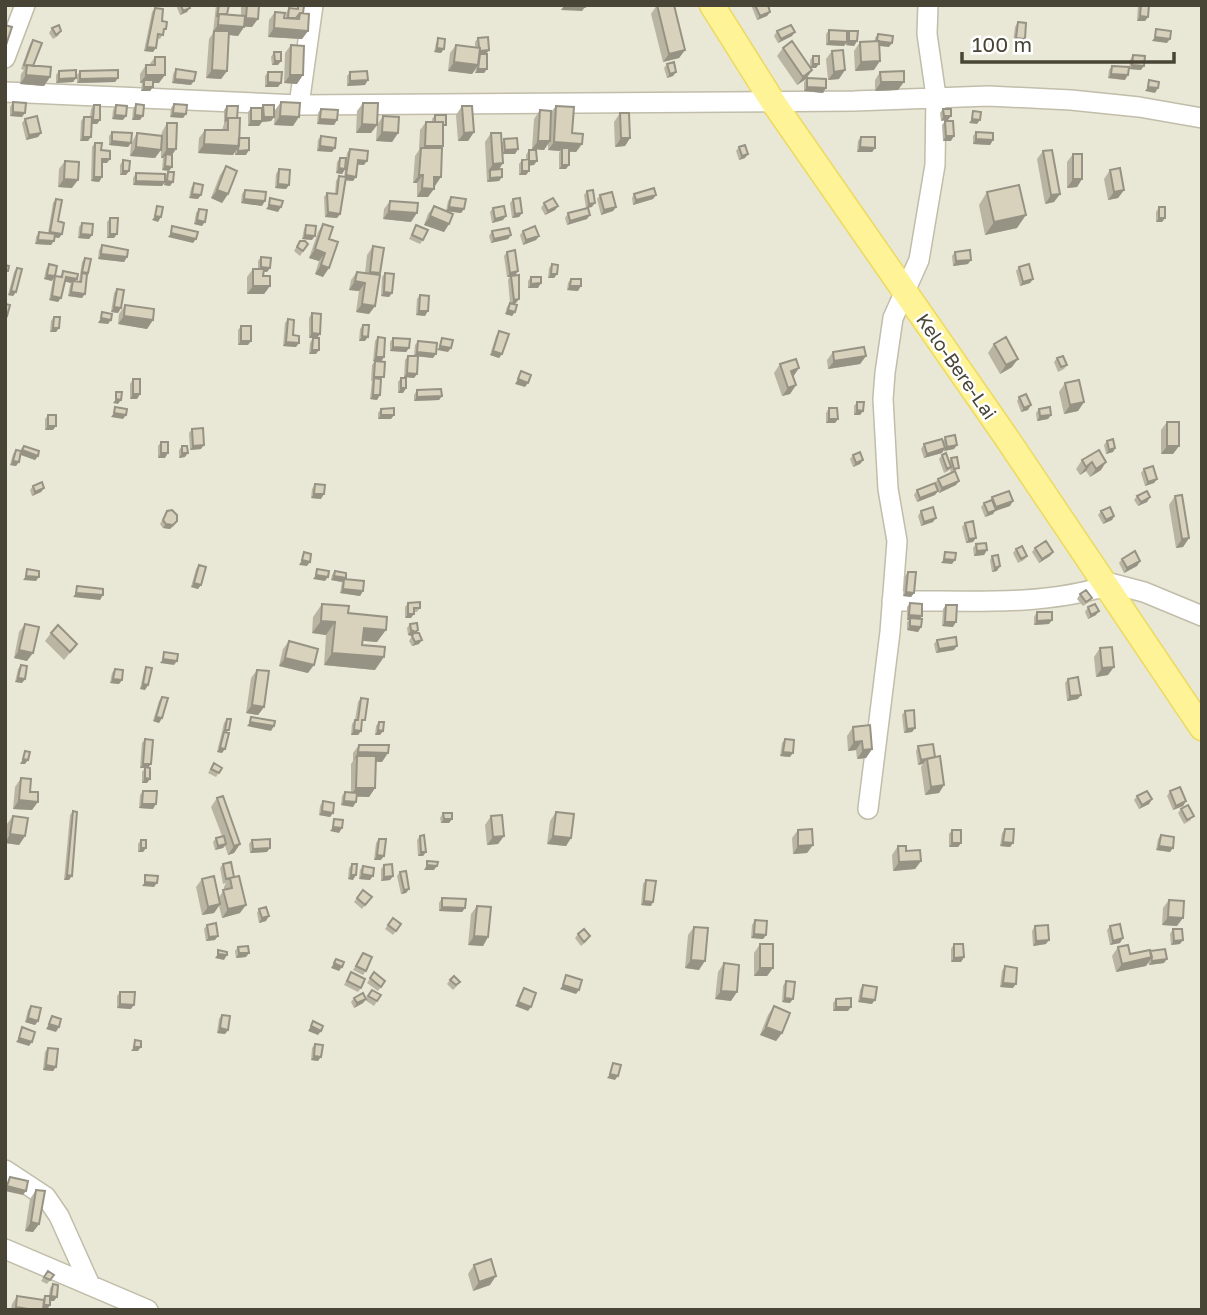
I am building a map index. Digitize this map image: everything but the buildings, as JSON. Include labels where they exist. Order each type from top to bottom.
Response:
[{"type":"main road","name":"Kelo-Bere-Lai","points":[[712,5],[774,102],[1202,728]]},
{"type":"street","points":[[5,58],[24,5]]},
{"type":"street","points":[[299,105],[313,5]]},
{"type":"street","points":[[868,809],[897,541],[888,489],[883,399],[892,318],[919,260],[935,164],[936,96],[927,34],[928,5]]},
{"type":"street","points":[[5,92],[299,105],[854,101],[988,96],[1071,100],[1139,107],[1202,118]]},
{"type":"street","points":[[892,601],[1029,599],[1089,591],[1104,584],[1144,592],[1202,616]]},
{"type":"street","points":[[5,1170],[46,1197],[59,1216],[90,1284]]},
{"type":"street","points":[[5,1248],[148,1310]]},
{"type":"shaded area","points":[[5,5],[1202,5],[1202,1310],[5,1310]]}]
